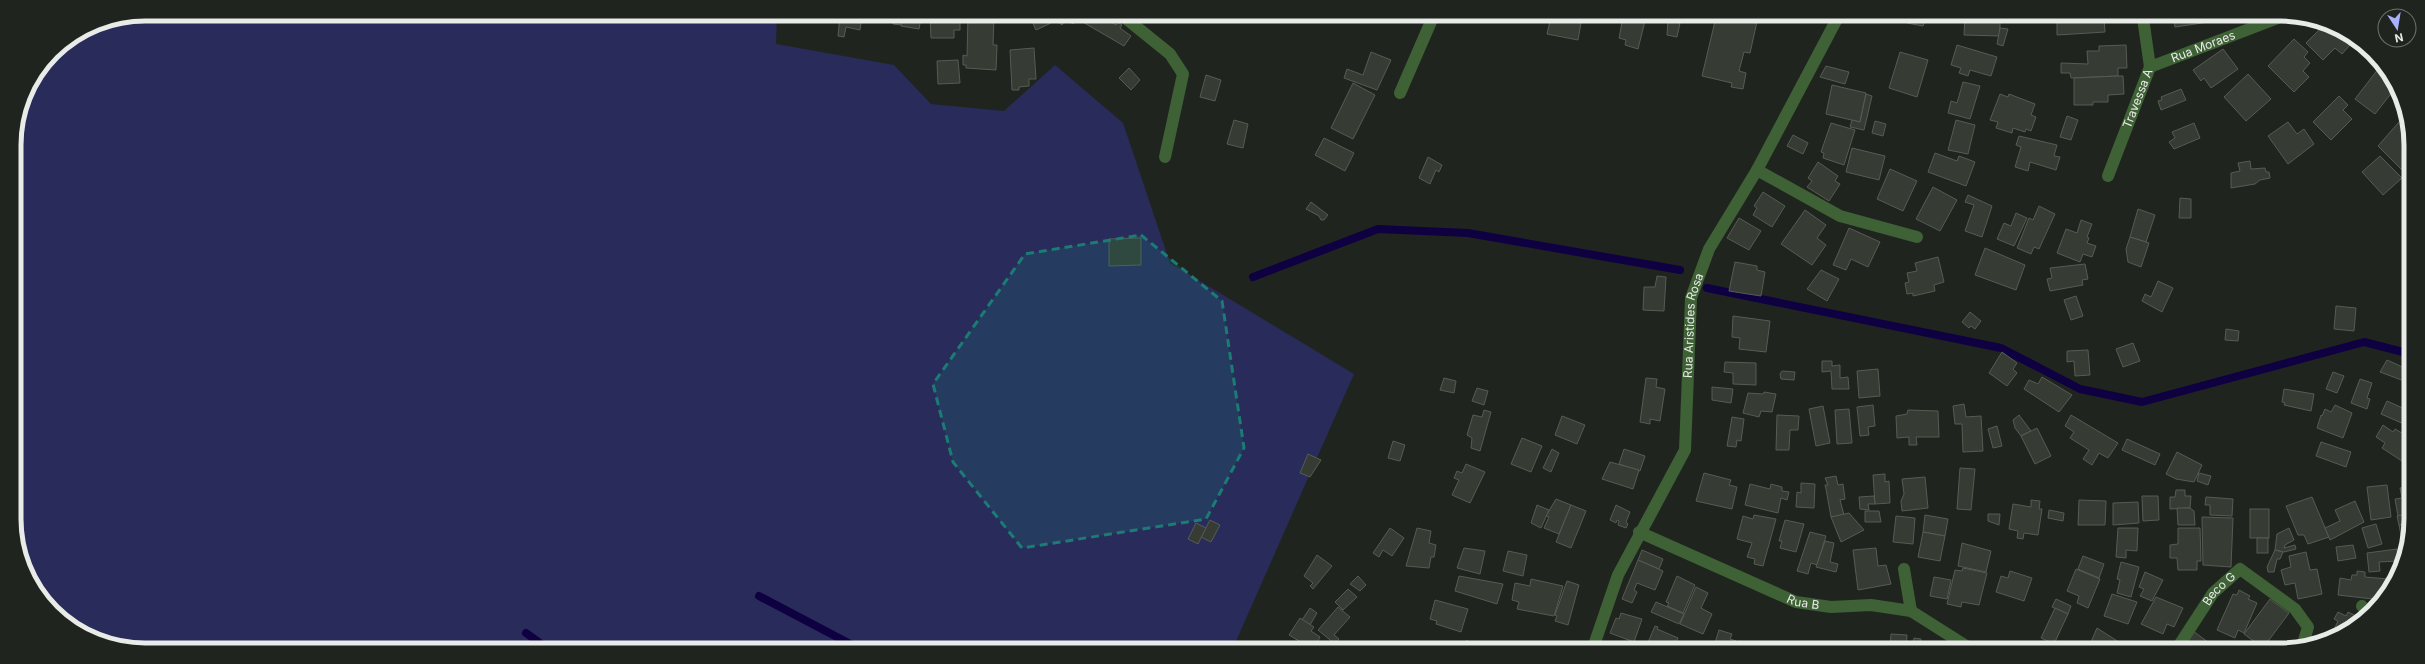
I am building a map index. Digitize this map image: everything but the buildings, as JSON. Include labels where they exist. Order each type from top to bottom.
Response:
[{"type":"street","points":[[1129,21],[1170,54],[1183,74],[1165,157]]},
{"type":"street","points":[[1400,92],[1431,21]]},
{"type":"street","name":"Rua Aristides Rosa","points":[[1595,643],[1618,574],[1639,532],[1685,450],[1691,298],[1709,249],[1757,170],[1836,21]]},
{"type":"street","name":"Travessa A","points":[[2108,176],[2150,66],[2143,21]]},
{"type":"street","name":"Rua Moraes","points":[[2150,66],[2270,21]]},
{"type":"street","points":[[1757,170],[1840,216],[1917,237]]},
{"type":"street","name":"Rua B","points":[[1639,532],[1796,602],[1831,607],[1871,604],[1911,611],[1955,643]]},
{"type":"street","name":"Beco G","points":[[2181,643],[2213,593],[2240,569],[2295,609],[2308,627],[2304,641]]},
{"type":"street","points":[[1904,570],[1911,611]]},
{"type":"highlighted area","points":[[1141,235],[1222,301],[1244,448],[1206,519],[1022,548],[953,462],[933,384],[1025,254]]},
{"type":"shaded area","points":[[137,21],[777,21],[776,44],[894,65],[931,104],[1004,111],[1055,65],[1123,123],[1170,263],[1354,374],[1235,643],[145,643],[121,641],[98,634],[83,626],[57,607],[38,581],[30,566],[23,543],[21,527],[21,137],[25,113],[30,98],[42,76],[63,52],[76,42],[98,30],[121,23]]},
{"type":"waterway","points":[[1253,277],[1378,229],[1468,233],[1680,270]]},
{"type":"waterway","points":[[1707,288],[2001,348],[2080,389],[2142,402],[2364,342],[2404,352]]},
{"type":"waterway","points":[[759,596],[848,643]]},
{"type":"waterway","points":[[526,633],[540,643]]}]
